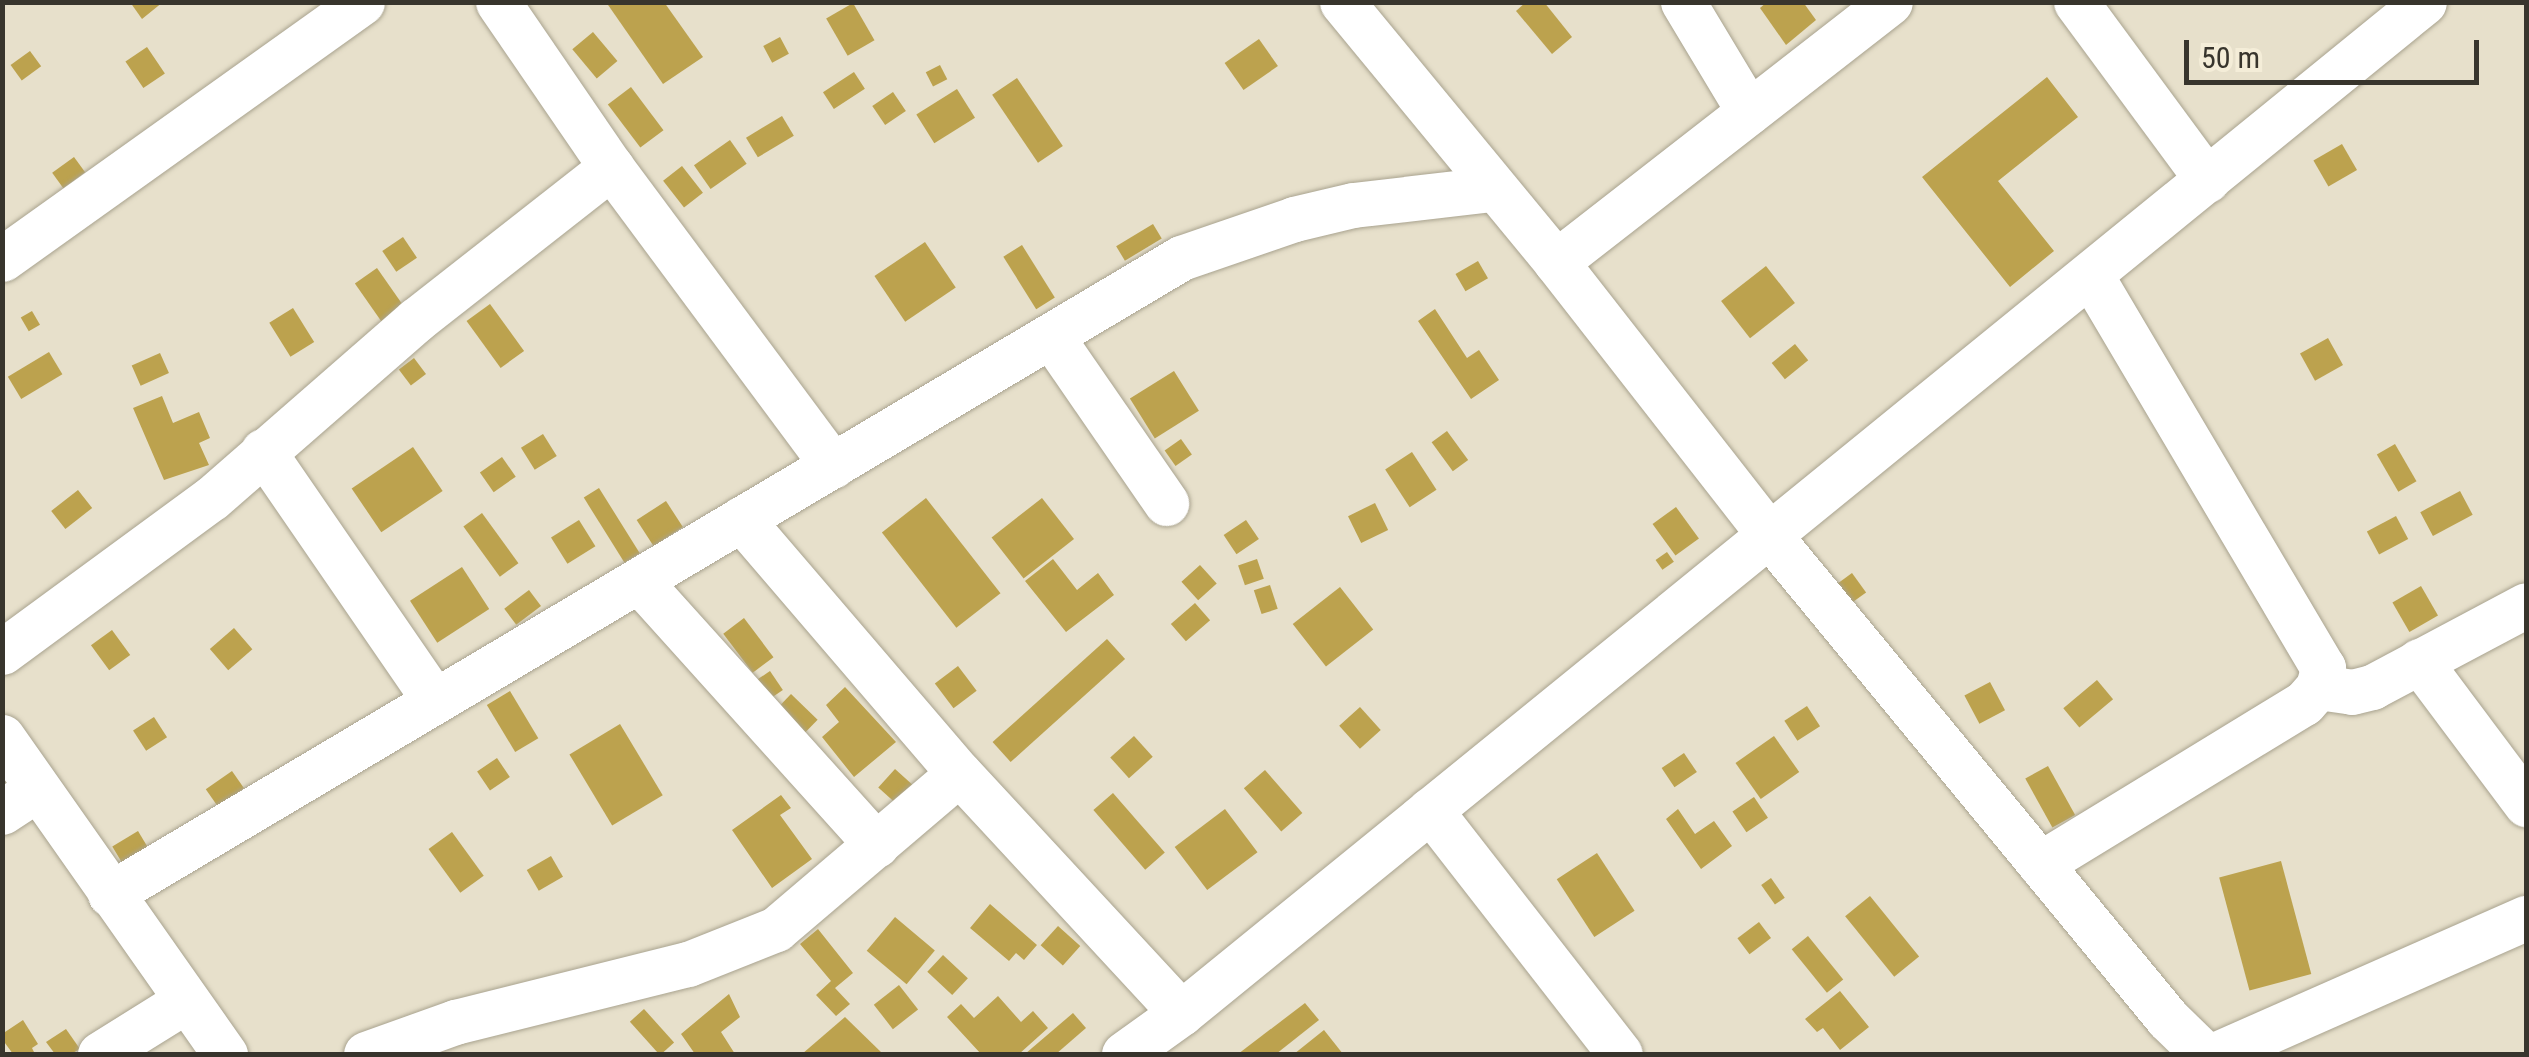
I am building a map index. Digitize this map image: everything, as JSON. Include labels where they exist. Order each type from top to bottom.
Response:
[{"type":"street","points":[[2,260],[362,2]]},
{"type":"street","points":[[498,2],[611,167],[832,466]]},
{"type":"street","points":[[1342,2],[1492,190],[1556,262],[1769,534],[2198,1052],[2526,918]]},
{"type":"street","points":[[1683,2],[1749,112]]},
{"type":"street","points":[[1556,262],[1890,2]]},
{"type":"street","points":[[2076,2],[2207,180]]},
{"type":"street","points":[[742,519],[959,773],[1154,1040],[1430,810],[2424,2]]},
{"type":"street","points":[[2,652],[138,556],[416,320],[611,167]]},
{"type":"street","points":[[110,894],[1181,258],[1237,237],[1353,205],[1492,190]]},
{"type":"street","points":[[2040,864],[2304,703],[2318,688],[2323,668],[2091,275]]},
{"type":"street","points":[[1051,336],[1166,503]]},
{"type":"street","points":[[263,451],[435,702]]},
{"type":"street","points":[[639,580],[878,845]]},
{"type":"street","points":[[2318,688],[2362,690],[2526,605]]},
{"type":"street","points":[[2419,660],[2526,804]]},
{"type":"street","points":[[2,737],[20,800],[110,894],[225,1054]]},
{"type":"street","points":[[366,1054],[455,1022],[626,982],[733,948],[776,929],[959,773]]},
{"type":"street","points":[[1430,810],[1620,1054]]},
{"type":"street","points":[[100,1054],[185,1000]]},
{"type":"building","points":[[130,2],[163,2],[142,19]]},
{"type":"building","points":[[606,2],[664,2],[703,57],[663,84]]},
{"type":"building","points":[[1526,2],[1544,2],[1572,37],[1552,54],[1516,11]]},
{"type":"building","points":[[1767,2],[1803,2],[1816,20],[1786,45],[1760,8]]},
{"type":"building","points":[[853,3],[874,40],[848,56],[826,18]]},
{"type":"building","points":[[593,32],[617,61],[597,78],[572,49]]},
{"type":"building","points":[[780,37],[789,54],[772,63],[763,46]]},
{"type":"building","points":[[1259,39],[1278,66],[1244,90],[1225,63]]},
{"type":"building","points":[[147,47],[165,74],[143,88],[125,62]]},
{"type":"building","points":[[30,51],[41,66],[22,80],[11,65]]},
{"type":"building","points":[[940,65],[947,79],[933,87],[926,72]]},
{"type":"building","points":[[854,72],[865,89],[834,109],[823,92]]},
{"type":"building","points":[[2047,77],[2078,117],[1998,181],[2054,251],[2010,287],[1922,177]]},
{"type":"building","points":[[1017,78],[1063,146],[1038,163],[992,95]]},
{"type":"building","points":[[631,87],[663,130],[640,148],[608,104]]},
{"type":"building","points":[[957,89],[975,118],[934,143],[916,114]]},
{"type":"building","points":[[893,92],[906,111],[885,125],[872,106]]},
{"type":"building","points":[[782,116],[794,136],[758,157],[746,138]]},
{"type":"building","points":[[730,140],[747,164],[711,189],[694,165]]},
{"type":"building","points":[[2342,144],[2357,170],[2328,186],[2313,161]]},
{"type":"building","points":[[74,157],[85,172],[63,188],[52,173]]},
{"type":"building","points":[[682,166],[703,193],[684,208],[663,181]]},
{"type":"building","points":[[1153,224],[1162,239],[1125,261],[1116,246]]},
{"type":"building","points":[[403,237],[417,258],[396,272],[382,251]]},
{"type":"building","points":[[925,242],[956,288],[905,322],[874,276]]},
{"type":"building","points":[[1022,245],[1055,298],[1036,309],[1003,257]]},
{"type":"building","points":[[1478,261],[1488,278],[1465,291],[1455,274]]},
{"type":"building","points":[[1766,266],[1795,303],[1750,338],[1721,301]]},
{"type":"building","points":[[377,268],[410,315],[388,330],[355,283]]},
{"type":"building","points":[[490,304],[524,351],[501,368],[467,321]]},
{"type":"building","points":[[293,308],[314,342],[290,357],[269,323]]},
{"type":"building","points":[[1435,309],[1467,358],[1479,350],[1499,380],[1471,399],[1418,321]]},
{"type":"building","points":[[32,311],[40,325],[29,331],[21,318]]},
{"type":"building","points":[[2328,338],[2343,365],[2315,381],[2300,354]]},
{"type":"building","points":[[1795,344],[1808,360],[1785,379],[1772,363]]},
{"type":"building","points":[[49,352],[62,374],[21,399],[8,377]]},
{"type":"building","points":[[160,353],[169,373],[141,386],[132,366]]},
{"type":"building","points":[[414,358],[426,374],[411,385],[399,369]]},
{"type":"building","points":[[1174,371],[1199,411],[1155,438],[1130,399]]},
{"type":"building","points":[[162,396],[173,423],[199,412],[210,438],[199,443],[209,465],[164,480],[133,408]]},
{"type":"building","points":[[1447,431],[1468,460],[1453,471],[1432,442]]},
{"type":"building","points":[[543,434],[557,456],[535,470],[521,448]]},
{"type":"building","points":[[1181,439],[1192,455],[1176,466],[1165,450]]},
{"type":"building","points":[[2395,444],[2416,481],[2398,492],[2377,454]]},
{"type":"building","points":[[413,447],[443,491],[381,532],[352,488]]},
{"type":"building","points":[[1412,452],[1437,490],[1410,507],[1385,469]]},
{"type":"building","points":[[502,457],[516,477],[494,492],[480,472]]},
{"type":"building","points":[[599,488],[640,553],[625,563],[584,498]]},
{"type":"building","points":[[78,490],[92,508],[65,529],[51,511]]},
{"type":"building","points":[[2460,491],[2473,515],[2433,536],[2420,512]]},
{"type":"building","points":[[926,498],[1000,593],[956,628],[882,532]]},
{"type":"building","points":[[1042,498],[1074,539],[1024,578],[992,537]]},
{"type":"building","points":[[666,501],[683,527],[654,546],[637,520]]},
{"type":"building","points":[[1375,503],[1388,530],[1361,543],[1348,516]]},
{"type":"building","points":[[1676,507],[1699,539],[1675,556],[1653,524]]},
{"type":"building","points":[[482,513],[518,563],[500,577],[463,527]]},
{"type":"building","points":[[2396,516],[2408,539],[2379,554],[2367,531]]},
{"type":"building","points":[[579,520],[595,546],[567,564],[551,537]]},
{"type":"building","points":[[1246,520],[1259,539],[1236,554],[1224,535]]},
{"type":"building","points":[[1667,552],[1674,562],[1662,570],[1656,560]]},
{"type":"building","points":[[1053,559],[1077,590],[1098,573],[1114,595],[1066,632],[1025,581]]},
{"type":"building","points":[[1257,559],[1264,579],[1245,585],[1238,566]]},
{"type":"building","points":[[1200,565],[1217,584],[1198,600],[1181,582]]},
{"type":"building","points":[[462,567],[489,609],[437,643],[410,601]]},
{"type":"building","points":[[1852,573],[1866,592],[1851,604],[1837,584]]},
{"type":"building","points":[[1270,585],[1278,609],[1262,614],[1254,590]]},
{"type":"building","points":[[2421,586],[2438,615],[2409,632],[2392,602]]},
{"type":"building","points":[[1340,587],[1373,630],[1326,666],[1293,624]]},
{"type":"building","points":[[529,590],[541,606],[516,625],[504,609]]},
{"type":"building","points":[[1195,603],[1210,620],[1186,641],[1171,624]]},
{"type":"building","points":[[744,618],[773,657],[753,673],[723,634]]},
{"type":"building","points":[[234,628],[252,649],[228,670],[210,649]]},
{"type":"building","points":[[112,630],[130,655],[109,670],[91,645]]},
{"type":"building","points":[[1107,639],[1125,659],[1011,762],[993,742]]},
{"type":"building","points":[[958,666],[977,691],[953,708],[935,683]]},
{"type":"building","points":[[770,671],[783,690],[760,705],[748,686]]},
{"type":"building","points":[[2097,680],[2113,699],[2079,727],[2063,708]]},
{"type":"building","points":[[1990,682],[2005,710],[1979,724],[1964,696]]},
{"type":"building","points":[[845,687],[896,742],[854,777],[822,737],[839,722],[826,705]]},
{"type":"building","points":[[510,691],[538,738],[515,752],[487,705]]},
{"type":"building","points":[[791,694],[818,720],[804,734],[777,708]]},
{"type":"building","points":[[1807,706],[1820,726],[1797,741],[1784,721]]},
{"type":"building","points":[[1360,707],[1381,730],[1360,749],[1339,726]]},
{"type":"building","points":[[154,717],[167,737],[146,751],[133,731]]},
{"type":"building","points":[[620,724],[663,795],[612,826],[569,754]]},
{"type":"building","points":[[1134,736],[1153,757],[1129,778],[1110,757]]},
{"type":"building","points":[[1774,736],[1799,772],[1761,799],[1735,763]]},
{"type":"building","points":[[1684,753],[1697,772],[1674,787],[1662,768]]},
{"type":"building","points":[[497,758],[510,777],[490,790],[477,771]]},
{"type":"building","points":[[2048,766],[2075,815],[2052,828],[2025,779]]},
{"type":"building","points":[[895,769],[918,790],[901,808],[878,788]]},
{"type":"building","points":[[1265,770],[1302,813],[1281,831],[1244,788]]},
{"type":"building","points":[[232,771],[244,788],[218,807],[206,789]]},
{"type":"building","points":[[1113,793],[1165,853],[1145,870],[1093,810]]},
{"type":"building","points":[[781,795],[791,808],[780,815],[812,859],[772,888],[732,830]]},
{"type":"building","points":[[1754,797],[1768,818],[1746,832],[1732,812]]},
{"type":"building","points":[[1225,809],[1257,852],[1207,890],[1175,847]]},
{"type":"building","points":[[1678,809],[1695,834],[1714,821],[1732,846],[1701,869],[1666,819]]},
{"type":"building","points":[[138,831],[149,849],[123,864],[112,846]]},
{"type":"building","points":[[452,832],[484,876],[460,893],[429,849]]},
{"type":"building","points":[[1597,853],[1635,911],[1594,937],[1557,879]]},
{"type":"building","points":[[551,856],[563,877],[539,891],[527,870]]},
{"type":"building","points":[[2281,861],[2311,974],[2249,991],[2219,878]]},
{"type":"building","points":[[1771,878],[1785,898],[1775,905],[1761,885]]},
{"type":"building","points":[[1870,896],[1919,957],[1894,977],[1845,916]]},
{"type":"building","points":[[990,904],[1037,945],[1024,960],[1016,953],[1009,961],[970,928]]},
{"type":"building","points":[[895,917],[935,950],[907,984],[867,951]]},
{"type":"building","points":[[1759,922],[1771,938],[1749,954],[1737,938]]},
{"type":"building","points":[[1058,926],[1080,946],[1063,965],[1041,945]]},
{"type":"building","points":[[818,929],[853,973],[835,988],[850,1004],[836,1016],[816,995],[831,981],[800,944]]},
{"type":"building","points":[[1808,936],[1843,980],[1827,993],[1792,949]]},
{"type":"building","points":[[943,955],[968,978],[952,995],[927,972]]},
{"type":"building","points":[[899,985],[918,1009],[893,1029],[874,1005]]},
{"type":"building","points":[[1840,991],[1869,1027],[1840,1050],[1823,1028],[1817,1032],[1805,1019]]},
{"type":"building","points":[[729,994],[740,1017],[721,1032],[735,1054],[695,1054],[681,1034]]},
{"type":"building","points":[[998,996],[1021,1022],[1033,1011],[1048,1028],[1019,1054],[981,1054],[947,1017],[961,1004],[974,1018]]},
{"type":"building","points":[[1305,1003],[1319,1020],[1276,1054],[1238,1054]]},
{"type":"building","points":[[644,1009],[674,1042],[659,1054],[630,1022]]},
{"type":"building","points":[[1073,1013],[1086,1028],[1056,1054],[1025,1054]]},
{"type":"building","points":[[845,1017],[883,1054],[802,1054]]},
{"type":"building","points":[[23,1020],[38,1044],[32,1048],[35,1054],[13,1054],[2,1039],[2,1034]]},
{"type":"building","points":[[66,1029],[80,1049],[71,1054],[55,1054],[46,1042]]},
{"type":"building","points":[[1324,1030],[1343,1054],[1294,1054]]}]
